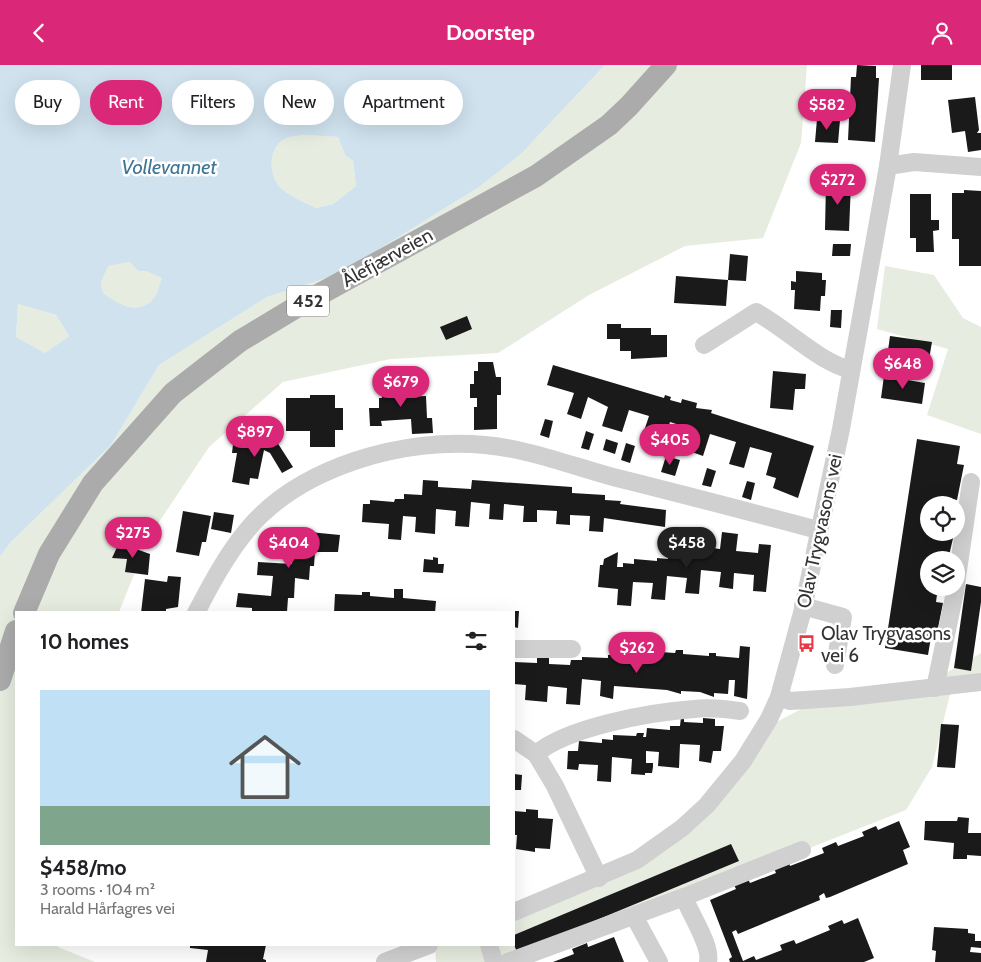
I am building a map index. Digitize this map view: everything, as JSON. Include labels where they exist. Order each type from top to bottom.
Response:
[{"type":"main road","name":"Ålefjærveien","points":[[25,611],[54,547],[93,483],[173,393],[240,341],[298,306],[536,176],[608,125],[629,106],[666,65]]},
{"type":"main road","points":[[0,680],[15,634]]},
{"type":"street","name":"Olav Trygvasons vei","points":[[515,912],[599,878],[637,860],[660,845],[707,805],[743,761],[769,719],[779,697],[803,606],[841,429],[888,166],[902,65]]},
{"type":"street","points":[[888,166],[897,163],[914,162],[981,167]]},
{"type":"street","points":[[704,345],[756,312],[778,324],[833,364],[851,370]]},
{"type":"street","points":[[197,611],[212,584],[248,529],[278,501],[308,482],[348,465],[397,449],[434,443],[486,445],[550,459],[818,530]]},
{"type":"street","points":[[961,551],[971,482]]},
{"type":"street","points":[[935,688],[954,596]]},
{"type":"street","points":[[803,606],[843,617],[835,665]]},
{"type":"street","points":[[515,649],[572,649]]},
{"type":"street","points":[[779,697],[790,701],[979,686]]},
{"type":"street","points":[[536,754],[547,745],[576,733],[605,725],[695,709],[740,711]]},
{"type":"street","points":[[515,740],[536,754],[554,785],[599,878]]},
{"type":"street","points":[[508,962],[634,917],[802,851]]},
{"type":"street","points":[[684,897],[710,956],[708,962]]},
{"type":"street","points":[[634,917],[659,962]]},
{"type":"street","points":[[385,962],[426,946]]},
{"type":"street","points":[[489,946],[494,962]]},
{"type":"shaded area","points":[[605,65],[807,65],[801,143],[763,238],[685,246],[589,295],[498,353],[391,359],[283,382],[209,447],[149,537],[119,611],[15,611],[15,946],[58,946],[95,962],[0,962],[0,556],[12,541],[111,445],[159,365],[267,297],[339,274],[479,187],[521,154]]},
{"type":"shaded area","points":[[304,135],[338,137],[345,155],[353,161],[356,186],[333,204],[316,208],[287,193],[275,181],[272,161],[276,148],[285,139]]},
{"type":"shaded area","points":[[130,262],[138,271],[146,271],[163,278],[154,298],[146,305],[140,307],[121,304],[103,293],[101,282],[107,266]]},
{"type":"shaded area","points":[[885,266],[934,275],[963,318],[981,327],[981,434],[927,415],[948,349],[877,329]]},
{"type":"shaded area","points":[[18,304],[56,315],[69,336],[45,353],[16,337]]},
{"type":"shaded area","points":[[981,653],[981,680],[952,686],[932,767],[906,810],[521,962],[436,962],[435,946],[515,946],[515,918],[690,825],[752,735],[803,708],[909,694]]},
{"type":"water","name":"Vollevannet","points":[[0,65],[605,65],[521,154],[479,187],[339,274],[267,297],[159,365],[111,445],[12,541],[0,556]],"holes":[[[304,135],[338,137],[345,155],[353,161],[356,186],[333,204],[316,208],[287,193],[275,181],[272,168],[273,154],[285,139]],[[130,262],[138,271],[146,271],[162,278],[154,298],[146,305],[140,307],[121,304],[103,293],[101,282],[108,266]],[[18,304],[56,315],[69,336],[45,353],[16,337]]]},
{"type":"building","points":[[857,65],[876,66],[876,78],[879,78],[875,142],[848,140],[851,77],[856,77]]},
{"type":"building","points":[[921,65],[952,65],[952,80],[921,80]]},
{"type":"building","points":[[975,97],[979,130],[977,133],[981,133],[981,150],[968,152],[965,131],[952,133],[948,100]]},
{"type":"building","points":[[817,119],[840,120],[838,143],[815,142]]},
{"type":"building","points":[[826,182],[851,183],[849,231],[825,230]]},
{"type":"building","points":[[964,190],[981,191],[981,266],[959,266],[959,239],[952,239],[952,193],[964,193]]},
{"type":"building","points":[[910,194],[931,194],[931,220],[939,220],[939,230],[933,231],[934,252],[916,252],[916,238],[910,238]]},
{"type":"building","points":[[833,244],[851,244],[850,256],[832,256]]},
{"type":"building","points":[[730,254],[748,256],[746,281],[728,280]]},
{"type":"building","points":[[796,271],[822,273],[822,280],[826,280],[825,296],[821,296],[820,311],[794,309],[795,290],[791,290],[791,281],[796,282]]},
{"type":"building","points":[[676,276],[728,280],[726,306],[674,303]]},
{"type":"building","points":[[831,310],[842,310],[841,328],[830,327]]},
{"type":"building","points":[[467,316],[472,329],[446,340],[440,327]]},
{"type":"building","points":[[607,324],[621,324],[621,328],[651,328],[651,335],[667,335],[667,357],[631,359],[631,351],[620,351],[620,339],[607,339]]},
{"type":"building","points":[[890,336],[932,342],[928,365],[887,358]]},
{"type":"building","points":[[478,362],[493,362],[496,377],[501,377],[501,395],[497,395],[497,429],[474,430],[474,407],[477,407],[477,398],[470,398],[470,384],[474,384],[474,371],[478,371]]},
{"type":"building","points":[[553,365],[664,398],[665,395],[671,397],[670,400],[681,403],[682,399],[697,403],[696,408],[712,410],[711,413],[814,446],[798,498],[773,488],[776,478],[766,475],[772,453],[750,447],[744,468],[729,464],[736,442],[710,434],[703,456],[689,451],[695,430],[670,422],[663,444],[642,437],[649,416],[629,410],[622,432],[602,426],[608,407],[588,397],[581,419],[567,414],[574,393],[547,385]]},
{"type":"building","points":[[773,371],[806,374],[805,389],[795,389],[793,410],[770,408]]},
{"type":"building","points":[[884,376],[925,383],[922,404],[881,398]]},
{"type":"building","points":[[399,378],[400,397],[426,396],[427,418],[432,418],[433,433],[412,434],[411,419],[381,421],[382,426],[370,426],[369,408],[379,408],[379,398],[382,398],[381,379]]},
{"type":"building","points":[[310,395],[335,395],[335,408],[343,408],[343,430],[335,430],[335,447],[310,447],[310,431],[286,431],[286,398],[310,398]]},
{"type":"building","points":[[545,419],[553,421],[549,438],[540,435]]},
{"type":"building","points":[[586,431],[594,434],[589,450],[581,448]]},
{"type":"building","points":[[234,436],[277,442],[293,467],[282,473],[270,453],[264,450],[258,479],[250,478],[249,485],[232,482],[237,453],[232,453]]},
{"type":"building","points":[[606,439],[618,443],[615,454],[603,450]]},
{"type":"building","points":[[917,439],[960,446],[957,464],[964,465],[958,496],[920,496],[920,541],[952,541],[950,551],[920,551],[920,596],[937,596],[936,602],[943,603],[936,638],[931,637],[928,655],[885,648]]},
{"type":"building","points":[[626,443],[635,446],[630,463],[621,460]]},
{"type":"building","points":[[666,456],[680,460],[675,476],[661,472]]},
{"type":"building","points":[[707,468],[716,471],[711,487],[702,485]]},
{"type":"building","points":[[423,480],[438,481],[438,487],[471,489],[472,480],[572,487],[572,493],[605,495],[605,500],[621,501],[620,504],[666,510],[665,527],[604,518],[603,532],[589,531],[590,516],[570,515],[570,525],[556,524],[557,511],[537,510],[537,522],[523,522],[524,506],[504,504],[503,520],[489,519],[490,504],[471,502],[469,527],[455,526],[456,511],[436,509],[435,534],[415,532],[416,517],[403,516],[401,540],[388,539],[389,524],[362,522],[363,504],[370,504],[370,500],[394,502],[395,499],[404,499],[404,494],[422,495]]},
{"type":"building","points":[[747,481],[755,483],[751,500],[742,497]]},
{"type":"building","points":[[183,511],[211,516],[206,542],[202,542],[199,556],[176,552]]},
{"type":"building","points":[[214,512],[234,515],[231,533],[211,529]]},
{"type":"building","points":[[279,529],[340,535],[338,552],[315,552],[314,566],[310,566],[309,580],[295,578],[294,598],[288,598],[287,611],[252,611],[252,608],[236,607],[238,593],[271,596],[273,576],[257,575],[258,562],[292,564],[293,550],[278,549]]},
{"type":"building","points":[[722,532],[738,534],[736,551],[758,553],[759,544],[771,545],[766,592],[753,591],[754,575],[734,573],[733,589],[719,587],[721,572],[701,570],[699,594],[685,593],[687,578],[667,576],[665,600],[651,599],[653,583],[633,582],[631,606],[617,605],[618,589],[598,587],[600,565],[603,565],[604,559],[618,552],[617,567],[623,567],[623,563],[634,564],[634,559],[657,561],[657,558],[668,559],[668,553],[684,555],[686,538],[704,540],[703,547],[720,549]]},
{"type":"building","points":[[119,543],[150,554],[148,575],[125,572],[127,559],[112,558]]},
{"type":"building","points":[[433,557],[438,558],[438,564],[444,564],[443,573],[423,572],[424,559],[433,560]]},
{"type":"building","points":[[168,576],[181,577],[178,607],[166,609],[166,611],[141,611],[145,579],[167,582]]},
{"type":"building","points":[[966,584],[981,587],[981,602],[971,671],[954,668]]},
{"type":"building","points":[[394,589],[403,589],[403,598],[436,601],[435,611],[334,611],[335,594],[362,595],[362,592],[370,592],[370,596],[394,598]]},
{"type":"building","points":[[515,611],[519,611],[518,628],[515,627]]},
{"type":"building","points":[[740,646],[750,647],[747,699],[734,696],[735,680],[729,680],[728,694],[714,693],[714,697],[700,692],[681,691],[681,694],[667,690],[614,686],[613,699],[600,696],[601,681],[582,679],[580,705],[566,704],[567,688],[548,686],[547,702],[525,700],[526,685],[515,684],[515,662],[537,663],[537,658],[549,658],[549,664],[570,665],[571,660],[582,660],[582,657],[608,658],[608,655],[616,655],[617,649],[675,653],[676,650],[683,650],[683,654],[709,656],[709,653],[716,653],[716,656],[739,658]]},
{"type":"building","points":[[681,717],[684,717],[684,722],[703,723],[703,718],[715,719],[715,726],[724,726],[721,751],[713,751],[711,763],[699,761],[700,745],[680,744],[679,768],[658,766],[659,752],[646,751],[646,763],[653,763],[653,767],[652,773],[645,773],[645,775],[631,774],[632,759],[612,757],[611,782],[597,781],[598,765],[579,764],[578,770],[567,769],[568,751],[578,751],[579,741],[602,743],[602,739],[613,740],[613,735],[636,736],[637,733],[644,733],[643,737],[646,737],[647,728],[670,730],[670,726],[680,726]]},
{"type":"building","points":[[941,724],[959,725],[955,768],[937,767]]},
{"type":"building","points":[[515,774],[522,775],[521,790],[515,790]]},
{"type":"building","points":[[526,809],[538,810],[538,818],[553,819],[550,849],[535,848],[535,852],[516,849],[515,811],[526,812]]},
{"type":"building","points":[[958,817],[969,818],[968,833],[981,833],[981,856],[967,855],[967,859],[953,859],[954,843],[924,840],[925,821],[957,821]]},
{"type":"building","points":[[899,821],[910,847],[903,850],[908,864],[830,897],[826,898],[824,893],[819,896],[820,900],[738,934],[736,930],[732,932],[743,961],[754,956],[756,960],[782,950],[780,945],[794,940],[796,944],[830,930],[828,926],[842,920],[844,924],[858,918],[874,958],[864,962],[730,962],[729,959],[732,957],[710,900],[736,889],[734,885],[748,879],[750,883],[776,873],[774,868],[789,862],[790,866],[824,853],[822,848],[836,842],[838,846],[864,836],[862,832],[876,826],[878,830]]},
{"type":"building","points":[[731,844],[739,861],[517,953],[515,946],[515,935]]},
{"type":"building","points":[[934,927],[968,929],[968,933],[975,934],[975,941],[981,941],[981,948],[971,947],[970,952],[981,953],[981,962],[935,962],[936,951],[932,950]]},
{"type":"building","points":[[614,937],[624,962],[553,962],[574,954],[572,949],[587,943],[588,947]]},
{"type":"building","points":[[190,946],[266,946],[263,959],[266,962],[206,962],[208,950],[190,948]]},
{"type":"place","name":"Olav Trygvasons vei 6","points":[[807,644]]}]
